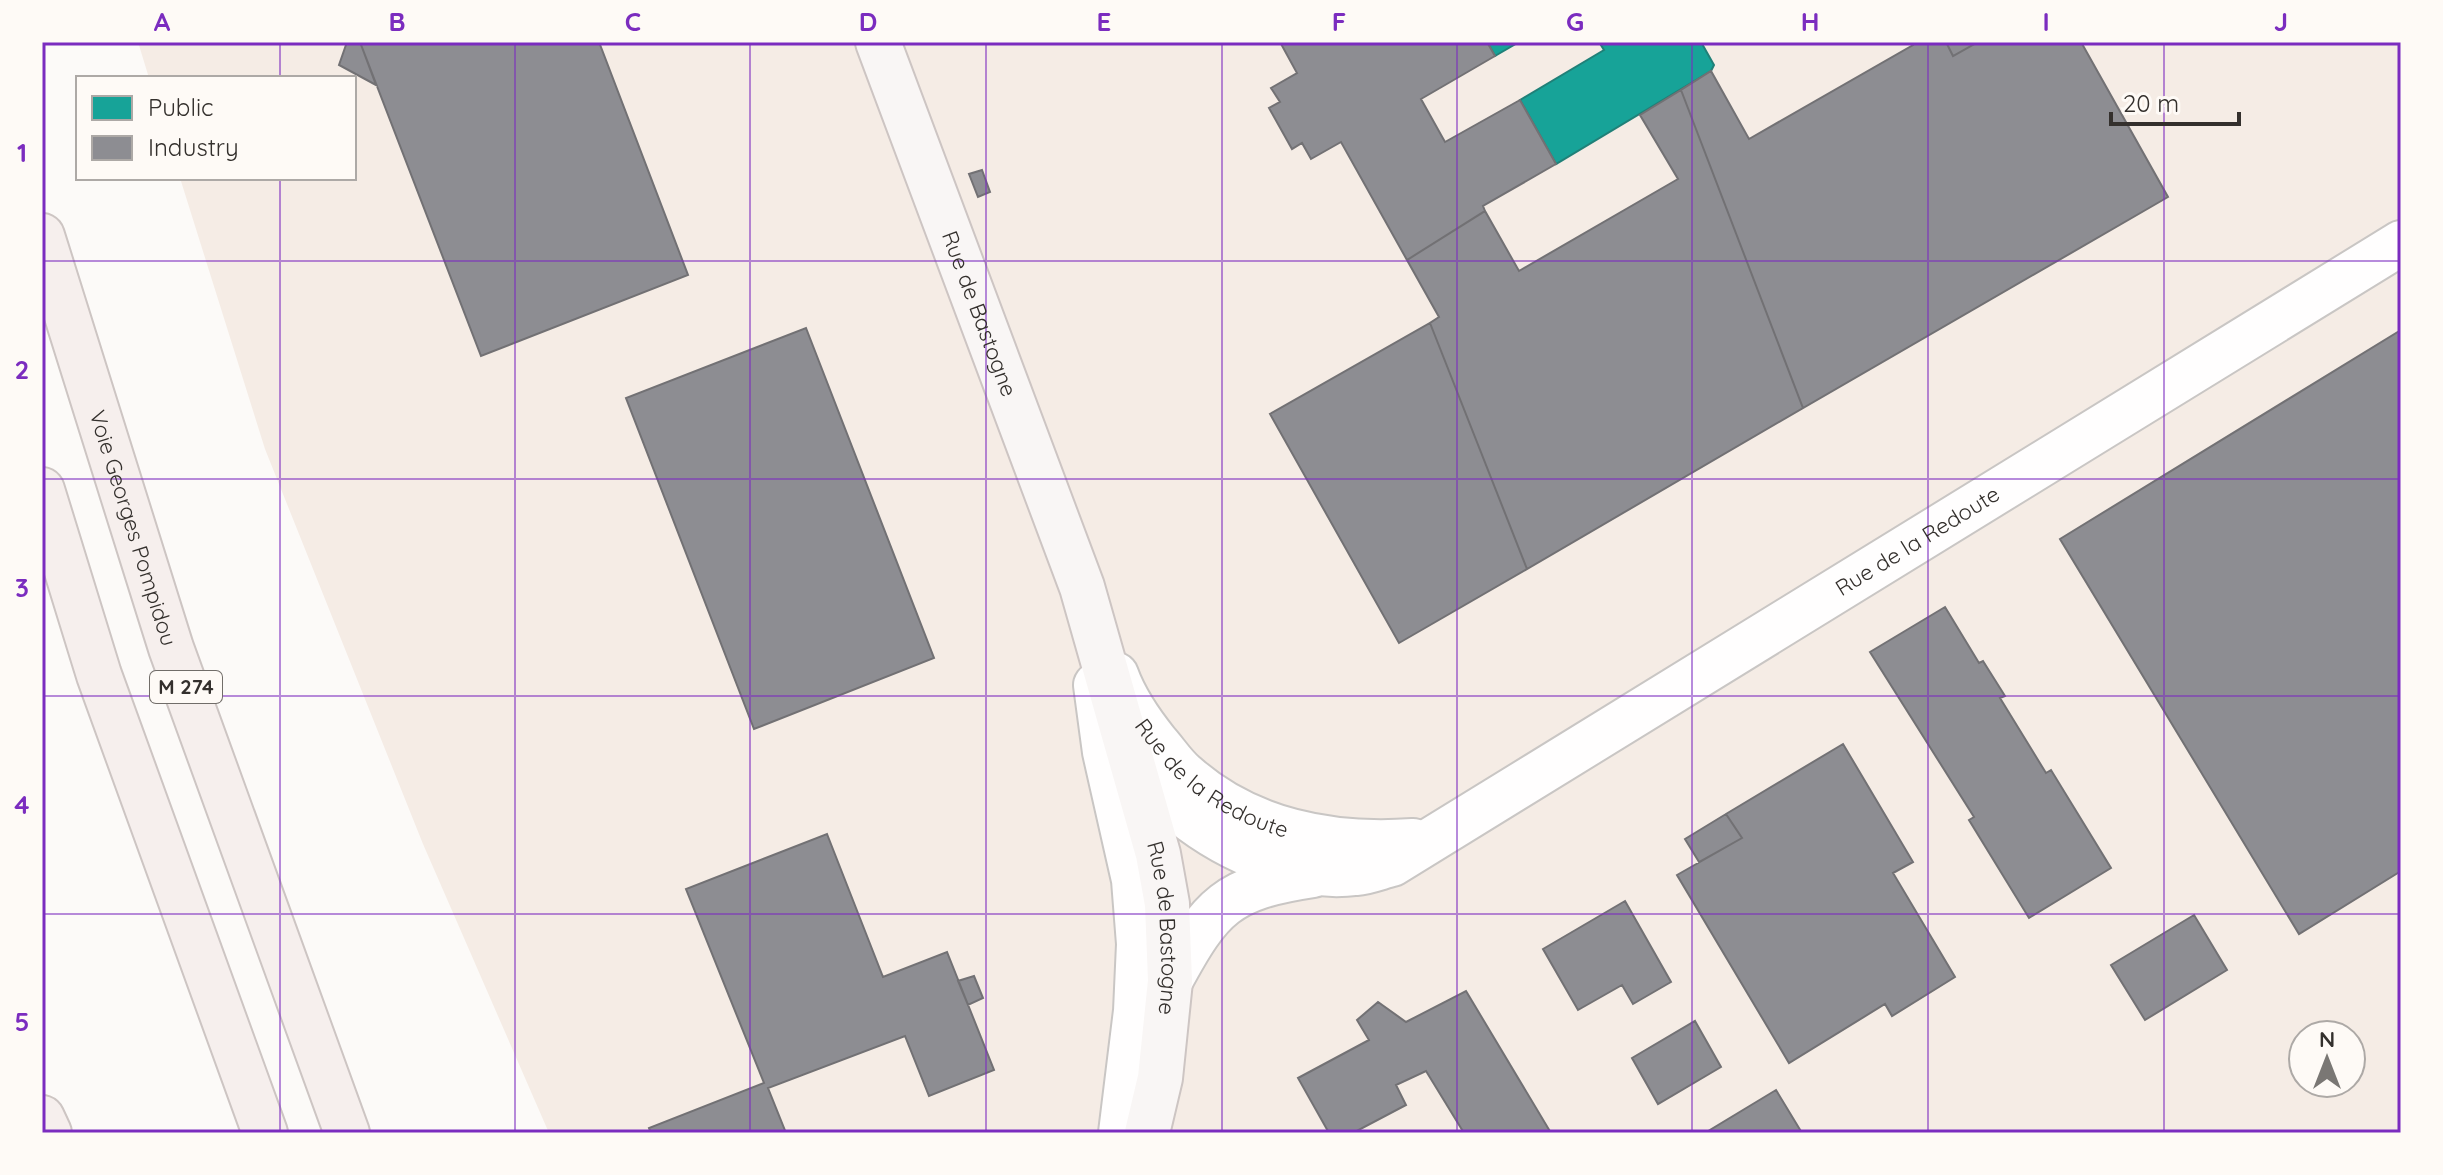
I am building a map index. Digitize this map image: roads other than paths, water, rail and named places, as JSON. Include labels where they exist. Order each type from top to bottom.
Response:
[{"type":"highway","name":"Voie Georges Pompidou","points":[[42,236],[171,648],[347,1133]]},
{"type":"highway","points":[[42,490],[99,675],[265,1133]]},
{"type":"highway","points":[[42,1118],[49,1133]]},
{"type":"main road","name":"Rue de Bastogne","points":[[878,42],[1082,587],[1158,854],[1167,904],[1170,981],[1160,1078],[1147,1133]]},
{"type":"street","name":"Rue de la Redoute","points":[[1170,981],[1211,915],[1242,892],[1280,880],[1357,873],[1392,864],[2401,243]]},
{"type":"street","name":"Rue de la Redoute","points":[[1082,587],[1123,695],[1183,774],[1222,804],[1263,822],[1315,838],[1371,844],[1433,839]]},
{"type":"street","name":"Rue de Bastogne","points":[[1082,587],[1105,752],[1134,880],[1139,944],[1136,1011],[1121,1133]]},
{"type":"street","name":"Rue de la Redoute","points":[[1132,765],[1170,804],[1234,847],[1280,864],[1320,874]]}]
